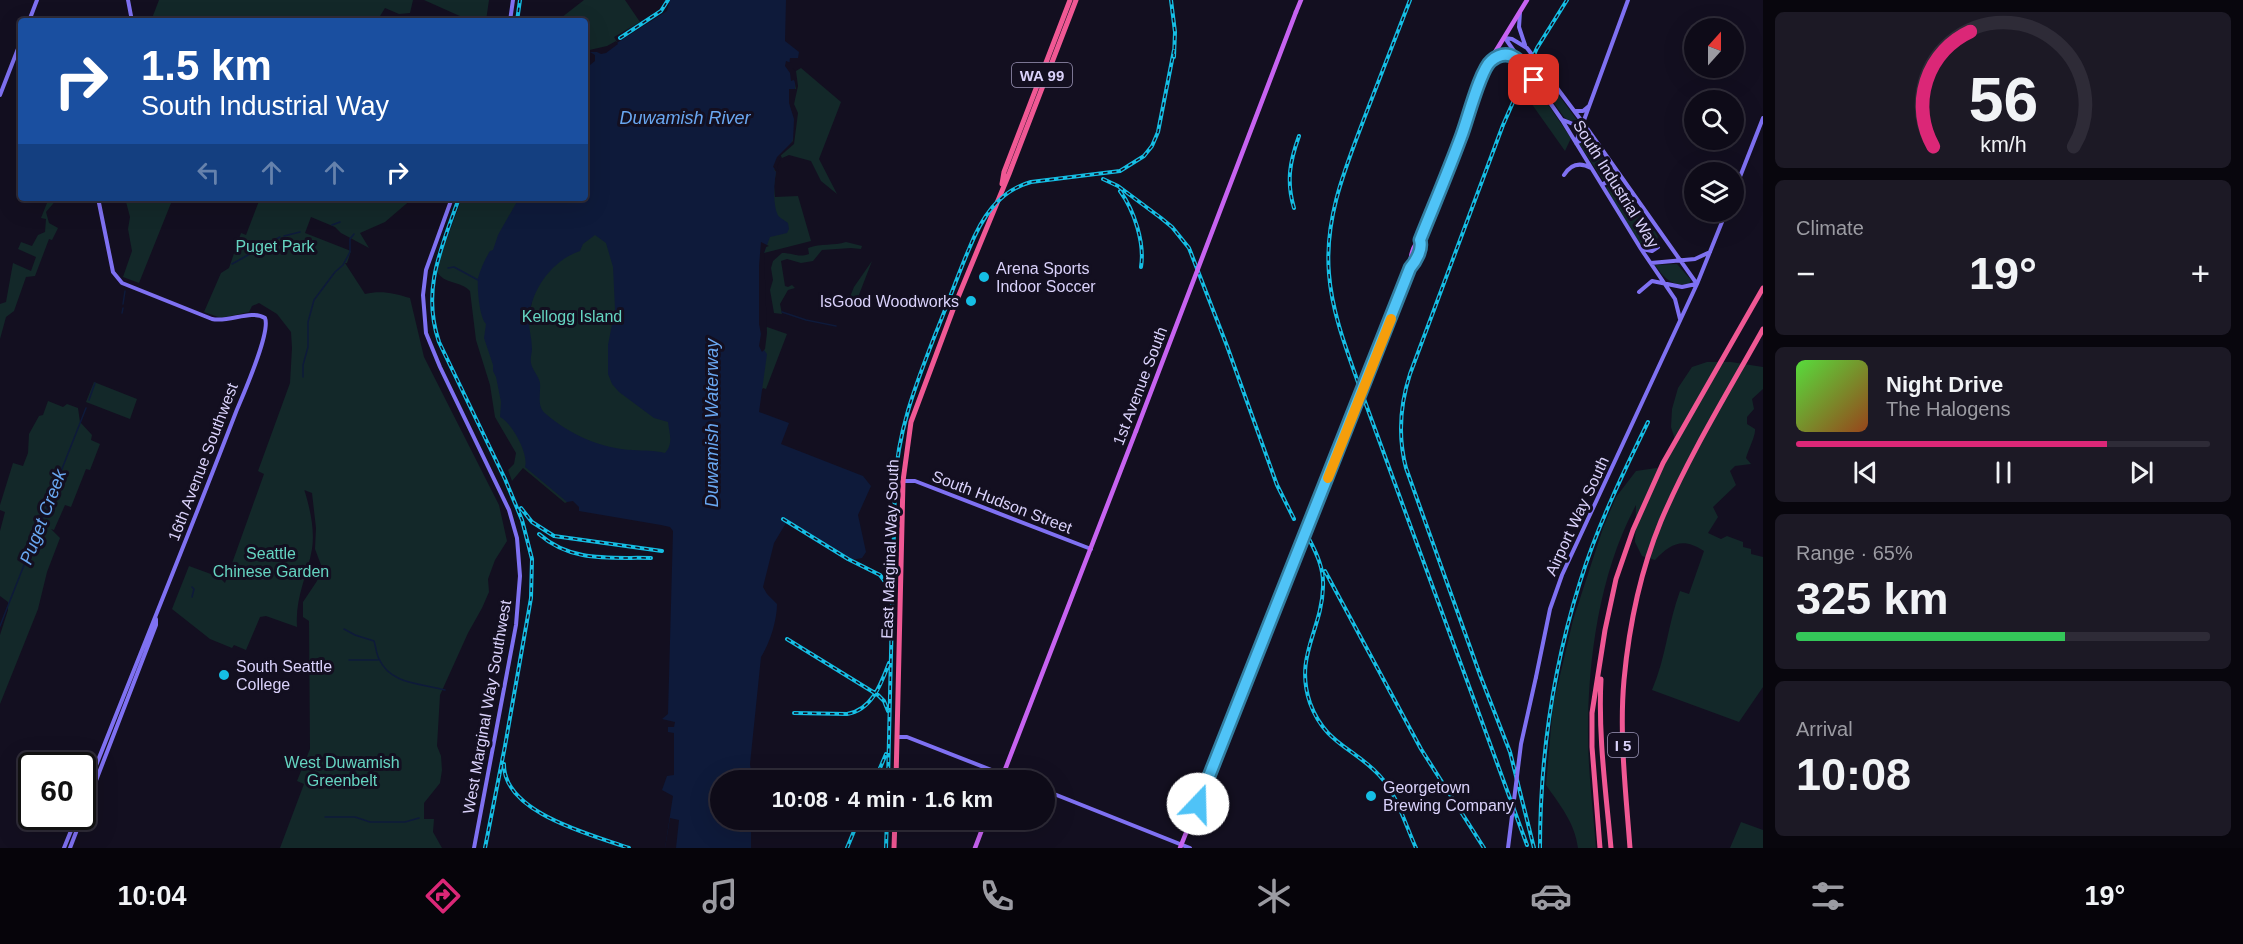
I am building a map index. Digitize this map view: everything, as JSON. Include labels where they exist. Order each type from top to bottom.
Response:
[{"type":"highway","name":"East Marginal Way South","points":[[1000,191],[1004,172],[1070,0]]},
{"type":"highway","name":"East Marginal Way South","points":[[896,770],[903,481],[908,438],[915,408],[1077,0]]},
{"type":"highway","name":"I 5","points":[[1611,848],[1599,711],[1602,657],[1616,579],[1643,505],[1663,462],[1763,288]]},
{"type":"highway","name":"I 5","points":[[1630,848],[1622,715],[1633,615],[1648,558],[1675,491],[1763,328]]},
{"type":"highway","points":[[1600,848],[1592,714],[1602,657]]},
{"type":"highway","points":[[894,848],[895,830]]},
{"type":"main road","name":"1st Avenue South","points":[[1005,770],[1301,0]]},
{"type":"main road","points":[[1181,846],[1399,300],[1410,268],[1410,260],[1461,138],[1473,106],[1472,103],[1490,62],[1527,0]]},
{"type":"main road","points":[[1448,168],[1446,164],[1468,106],[1472,103]]},
{"type":"main road","points":[[1461,138],[1464,116]]},
{"type":"main road","points":[[975,848],[982,830]]},
{"type":"street","points":[[30,18],[37,0]]},
{"type":"street","points":[[128,0],[131,18]]},
{"type":"street","points":[[510,18],[513,0]]},
{"type":"street","points":[[1576,143],[1628,0]]},
{"type":"street","points":[[1520,12],[1520,27],[1527,48]]},
{"type":"street","name":"South Industrial Way","points":[[1505,38],[1512,39],[1527,48],[1697,284]]},
{"type":"street","name":"South Industrial Way","points":[[1505,38],[1563,120],[1641,249],[1664,282],[1678,306],[1680,321]]},
{"type":"street","points":[[0,95],[18,48]]},
{"type":"street","points":[[1490,62],[1504,56],[1512,56],[1520,60]]},
{"type":"street","points":[[1573,110],[1581,112],[1590,106]]},
{"type":"street","points":[[1744,166],[1763,118]]},
{"type":"street","points":[[1563,120],[1573,124],[1583,123]]},
{"type":"street","points":[[1576,143],[1584,139],[1595,141]]},
{"type":"street","points":[[1564,175],[1567,170],[1576,165],[1591,168]]},
{"type":"street","points":[[1602,185],[1618,174]]},
{"type":"street","name":"16th Avenue Southwest","points":[[96,766],[262,344],[267,323],[262,316],[255,314],[216,320],[122,283],[113,272],[99,201]]},
{"type":"street","name":"West Marginal Way Southwest","points":[[451,201],[426,270],[423,295],[426,333],[509,510],[517,538],[520,576],[516,625],[474,848]]},
{"type":"street","name":"Airport Way South","points":[[1508,848],[1522,738],[1550,609],[1562,575],[1697,284],[1722,222]]},
{"type":"street","points":[[1641,249],[1649,252],[1658,247]]},
{"type":"street","points":[[1651,263],[1680,262],[1695,259],[1710,252]]},
{"type":"street","points":[[1639,292],[1652,281],[1682,287],[1697,284]]},
{"type":"street","name":"South Hudson Street","points":[[903,481],[915,481],[1091,549]]},
{"type":"street","name":"16th Avenue Southwest","points":[[70,848],[156,625],[156,618]]},
{"type":"street","points":[[897,737],[907,737],[983,770]]},
{"type":"street","points":[[1055,794],[1190,848]]},
{"type":"street","points":[[64,848],[71,830]]},
{"type":"green space","points":[[159,0],[413,0],[410,13],[399,14],[385,8],[379,18],[152,18]]},
{"type":"green space","points":[[424,0],[489,0],[486,18],[462,17]]},
{"type":"green space","points":[[584,0],[625,0],[640,22],[614,37],[617,42],[595,56],[588,54],[588,18],[561,18]]},
{"type":"green space","points":[[1535,63],[1577,120],[1569,121],[1564,117],[1531,72]]},
{"type":"green space","points":[[801,68],[841,102],[819,159],[837,194],[821,181],[811,161],[789,155],[782,158],[780,154],[773,167],[776,172],[775,197],[798,196],[811,241],[764,253],[764,289],[757,275],[770,150],[794,104],[796,71]]},
{"type":"green space","points":[[1536,87],[1571,138],[1565,151],[1531,103]]},
{"type":"green space","points":[[1586,140],[1593,143],[1613,173],[1603,180],[1580,145],[1581,141]]},
{"type":"green space","points":[[1617,179],[1656,233],[1658,237],[1654,246],[1644,248],[1636,239],[1606,188]]},
{"type":"green space","name":"Kellogg Island","points":[[588,187],[669,413],[674,459],[590,451],[541,423],[519,366],[543,246],[582,201],[588,201]]},
{"type":"green space","points":[[48,201],[55,201],[46,212],[49,223],[58,228],[52,240],[49,239],[35,276],[26,277],[14,311],[6,317],[0,339],[0,304],[6,302],[13,263],[31,271],[36,257],[18,249],[21,242],[32,246],[38,235],[45,232],[46,219],[41,218]]},
{"type":"green space","points":[[126,201],[172,201],[139,283],[123,277],[132,251],[128,229],[130,217]]},
{"type":"green space","points":[[259,201],[410,201],[385,222],[360,233],[369,248],[341,233],[335,227],[311,217],[305,233],[351,251],[345,263],[365,294],[377,292],[410,298],[424,357],[499,505],[507,541],[495,560],[488,579],[489,592],[440,695],[437,746],[441,756],[442,770],[440,783],[424,803],[424,819],[434,819],[433,832],[442,848],[280,848],[304,784],[297,781],[310,749],[309,621],[303,617],[303,602],[317,581],[321,565],[315,549],[316,528],[312,493],[304,490],[311,519],[313,542],[300,597],[297,627],[266,616],[260,617],[246,650],[234,645],[232,648],[210,639],[172,609],[189,566],[219,577],[225,583],[264,474],[258,471],[290,383],[291,332],[277,314],[259,303],[252,306],[249,312],[221,318],[204,312],[221,273],[229,268],[241,233],[246,235]]},
{"type":"green space","points":[[461,201],[539,201],[501,280],[567,502],[565,503],[523,468],[512,481],[508,470],[514,464],[516,453],[495,417],[490,385],[476,340],[470,291],[440,276],[437,272]]},
{"type":"green space","points":[[846,242],[862,246],[861,249],[822,250],[813,261],[801,263],[787,259],[781,261],[785,286],[792,285],[795,288],[788,290],[780,304],[782,314],[774,313],[770,290],[773,280],[771,268],[773,261],[782,253],[805,255],[809,254],[808,248]]},
{"type":"green space","points":[[872,261],[855,305],[848,302],[854,287]]},
{"type":"green space","points":[[1677,264],[1691,280],[1689,284],[1683,285],[1669,281],[1655,265]]},
{"type":"green space","points":[[764,328],[787,334],[766,389],[763,388],[759,394]]},
{"type":"green space","points":[[1707,362],[1731,362],[1763,367],[1763,389],[1752,399],[1754,409],[1747,417],[1747,424],[1755,429],[1746,458],[1751,464],[1735,466],[1730,471],[1736,485],[1713,507],[1718,517],[1708,533],[1721,539],[1727,536],[1743,542],[1743,547],[1751,549],[1751,554],[1763,557],[1763,687],[1739,722],[1652,690],[1661,666],[1680,591],[1689,594],[1704,551],[1683,543],[1666,549],[1655,560],[1642,556],[1635,542],[1636,505],[1613,558],[1598,616],[1590,675],[1588,733],[1596,848],[1578,848],[1570,822],[1546,785],[1553,705],[1573,620],[1603,528],[1616,497],[1636,471],[1663,467],[1676,443],[1671,427],[1672,409],[1678,388],[1692,367]]},
{"type":"green space","points":[[94,382],[137,399],[130,419],[86,402]]},
{"type":"green space","points":[[48,401],[63,407],[67,404],[78,408],[80,422],[92,435],[91,440],[100,444],[90,470],[86,469],[71,507],[65,505],[54,530],[51,529],[60,538],[47,572],[38,609],[0,704],[0,635],[8,610],[8,602],[0,596],[0,531],[5,512],[0,510],[0,505],[13,463],[23,466],[28,453],[29,434],[39,416],[43,415]]},
{"type":"green space","points":[[1741,822],[1763,830],[1763,848],[1730,848]]},
{"type":"water","name":"Duwamish River","points":[[670,0],[786,0],[785,41],[799,52],[798,58],[790,58],[795,80],[795,132],[790,145],[780,155],[774,170],[776,172],[775,204],[778,215],[788,223],[789,229],[787,233],[770,237],[764,253],[764,350],[767,354],[759,412],[789,423],[781,444],[863,476],[871,486],[858,515],[866,552],[862,558],[847,561],[786,523],[774,543],[763,587],[777,604],[777,610],[770,638],[761,657],[751,770],[710,770],[710,830],[751,830],[751,848],[665,848],[673,796],[662,790],[667,776],[674,775],[674,733],[668,732],[668,727],[674,727],[675,722],[662,719],[668,714],[673,531],[670,527],[661,525],[579,511],[579,507],[573,501],[567,502],[525,467],[526,461],[518,439],[510,426],[500,417],[501,402],[496,377],[484,338],[486,324],[480,308],[478,278],[517,201],[588,201],[588,63],[593,60],[592,56],[588,56],[588,52],[609,48],[667,11]],"holes":[[[595,235],[606,243],[613,267],[615,309],[608,345],[608,374],[612,384],[619,392],[654,418],[668,422],[670,442],[665,453],[621,449],[586,439],[555,421],[541,407],[540,383],[531,361],[529,317],[534,296],[553,268],[570,255],[580,251],[583,244]]]},
{"type":"pier","points":[[616,41],[618,44],[606,53],[590,52],[595,55],[595,61],[588,67],[588,61],[591,59],[588,58],[588,50],[607,46]]},
{"type":"pier","points":[[786,61],[792,63],[792,68],[796,71],[798,86],[794,104],[798,113],[794,144],[779,157],[781,159],[777,166],[779,172],[773,167],[777,157],[793,141],[794,119],[789,103],[789,89],[796,89],[794,80],[791,81],[790,73],[785,66]]},
{"type":"pier","points":[[761,242],[769,246],[766,247],[764,253],[767,333],[765,349],[762,352],[759,346]]},
{"type":"pier","points":[[670,818],[679,820],[676,848],[665,848]]},
{"type":"waterway","points":[[332,225],[340,222]]},
{"type":"waterway","points":[[284,236],[300,232]]},
{"type":"waterway","points":[[303,377],[303,365],[308,347],[308,322],[314,300],[343,265],[350,252],[350,239],[354,234]]},
{"type":"waterway","points":[[232,264],[280,237]]},
{"type":"waterway","name":"Puget Creek","points":[[448,268],[454,267],[478,280]]},
{"type":"waterway","name":"Puget Creek","points":[[123,304],[125,291]]},
{"type":"waterway","name":"Puget Creek","points":[[122,313],[123,308]]},
{"type":"waterway","points":[[782,312],[836,326]]},
{"type":"waterway","name":"Puget Creek","points":[[89,400],[95,383]]},
{"type":"waterway","name":"Puget Creek","points":[[0,626],[86,408]]},
{"type":"waterway","points":[[192,587],[194,589],[192,597]]},
{"type":"waterway","points":[[344,629],[374,641],[379,659],[391,674],[408,682],[445,690]]},
{"type":"waterway","points":[[349,660],[378,660]]},
{"type":"waterway","points":[[325,817],[355,817],[370,822],[405,822],[419,818]]},
{"type":"railway","points":[[517,18],[520,0]]},
{"type":"railway","points":[[620,38],[661,11],[668,0]]},
{"type":"railway","points":[[1171,0],[1175,32],[1174,57]]},
{"type":"railway","points":[[1410,0],[1339,191],[1328,253],[1331,289],[1350,360],[1527,845]]},
{"type":"railway","points":[[1534,848],[1510,752],[1406,468],[1401,421],[1410,374],[1503,125],[1537,48],[1567,0]]},
{"type":"railway","points":[[888,770],[895,486],[899,447],[915,390],[960,270],[985,217],[1009,192],[1031,182],[1120,171],[1144,156],[1152,146],[1158,132],[1174,50]]},
{"type":"railway","points":[[1294,208],[1290,189],[1290,171],[1299,136]]},
{"type":"railway","points":[[1103,179],[1118,186],[1161,218],[1172,227],[1189,248],[1277,485],[1294,519]]},
{"type":"railway","points":[[1120,191],[1130,208],[1140,237],[1141,267]]},
{"type":"railway","points":[[458,201],[436,268],[432,304],[434,323],[439,342],[505,479],[522,520],[532,559],[531,598],[485,848]]},
{"type":"railway","points":[[1540,848],[1542,781],[1555,680],[1562,647],[1587,561],[1602,521],[1648,422]]},
{"type":"railway","points":[[521,508],[532,522],[554,536],[662,551]]},
{"type":"railway","points":[[783,519],[848,559],[880,575],[891,594]]},
{"type":"railway","points":[[539,534],[565,550],[578,554],[606,558],[651,558]]},
{"type":"railway","points":[[1309,539],[1315,550],[1323,580],[1321,602],[1305,671],[1310,703],[1323,728],[1369,766],[1385,783],[1396,800],[1416,848]]},
{"type":"railway","points":[[1325,571],[1421,749],[1484,848]]},
{"type":"railway","points":[[787,639],[878,695],[884,701],[888,711]]},
{"type":"railway","points":[[794,713],[847,714],[856,712],[874,695],[889,663]]},
{"type":"railway","points":[[879,770],[886,754]]},
{"type":"railway","points":[[504,764],[508,781],[518,796],[534,809],[573,829],[629,848]]},
{"type":"railway","points":[[847,848],[854,830]]},
{"type":"railway","points":[[886,848],[887,830]]},
{"type":"slow traffic","points":[[1328,478],[1391,319]]},
{"type":"place","name":"Arena Sports Indoor Soccer","points":[[984,277]]},
{"type":"place","name":"IsGood Woodworks","points":[[971,301]]},
{"type":"place","name":"South Seattle College","points":[[224,675]]},
{"type":"place","name":"Georgetown Brewing Company","points":[[1371,796]]},
{"type":"route","points":[[1198,804],[1410,268],[1416,261],[1422,244],[1420,240],[1451,165],[1483,75],[1490,62],[1500,57],[1512,56],[1520,60],[1534,80]]},
{"type":"park label","name":"Puget Park","points":[[275,246]]},
{"type":"park label","name":"Seattle Chinese Garden","points":[[271,562]]},
{"type":"park label","name":"West Duwamish Greenbelt","points":[[342,771]]},
{"type":"water label","name":"Duwamish Waterway","points":[[712,423]]}]
